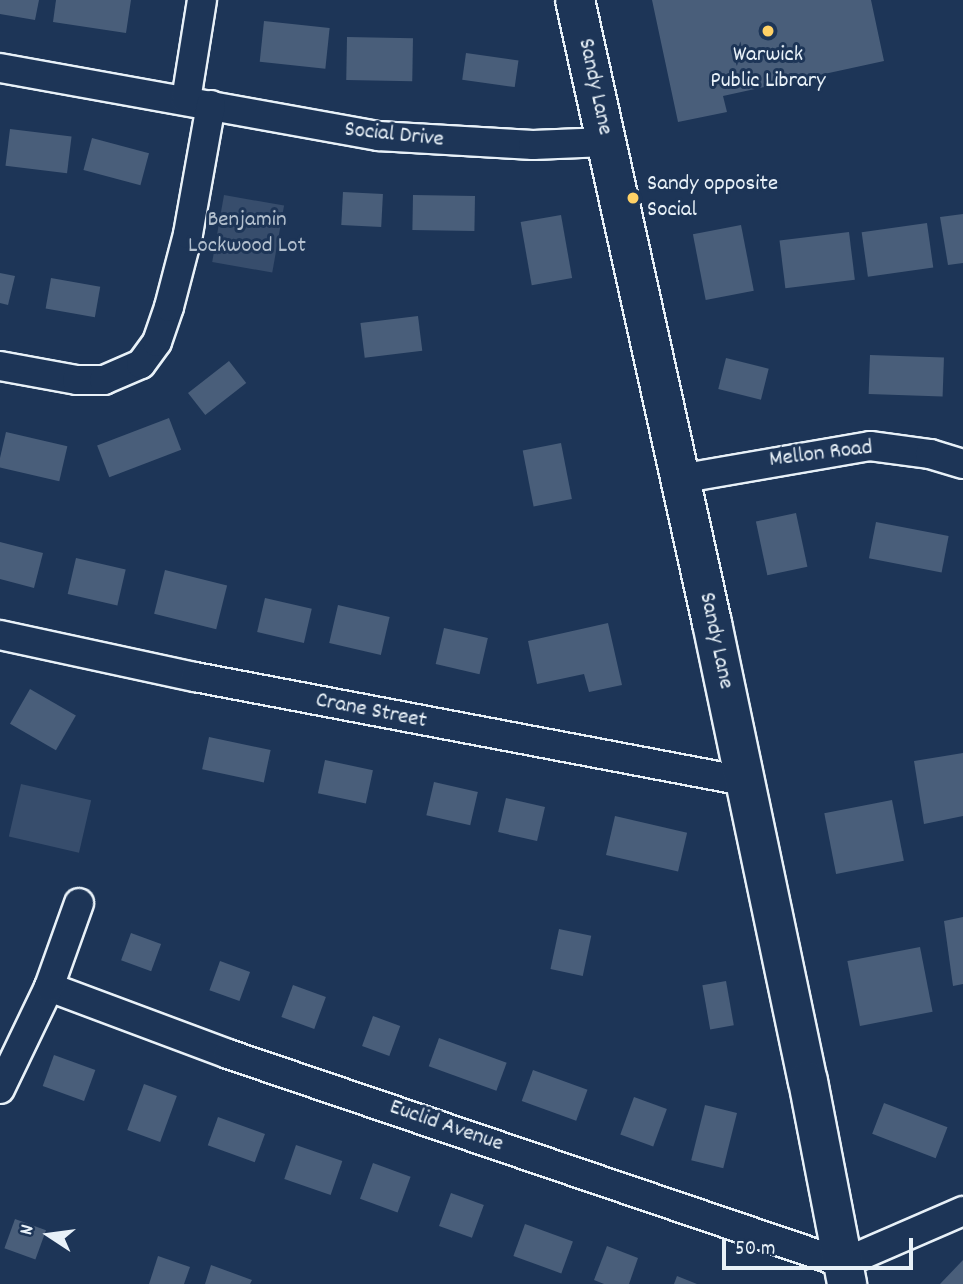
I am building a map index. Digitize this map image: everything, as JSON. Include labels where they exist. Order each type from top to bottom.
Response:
[{"type":"main road","name":"Sandy Lane","points":[[575,0],[744,781],[845,1273]]},
{"type":"street","points":[[0,366],[57,377],[104,380],[141,364],[157,342],[170,307],[188,234],[198,103],[202,0]]},
{"type":"street","name":"Social Drive","points":[[0,68],[321,128],[378,136],[533,145],[606,142]]},
{"type":"street","name":"Mellon Road","points":[[679,479],[831,450],[870,446],[930,454],[963,464]]},
{"type":"street","name":"Crane Street","points":[[0,635],[222,683],[744,781]]},
{"type":"street","points":[[0,1089],[49,987],[79,903]]},
{"type":"street","name":"Euclid Avenue","points":[[49,987],[228,1054],[845,1273]]},
{"type":"street","points":[[845,1273],[963,1211]]},
{"type":"green space","name":"Benjamin Lockwood Lot","points":[[224,195],[284,206],[272,273],[212,262]]},
{"type":"green space","points":[[21,784],[91,800],[79,853],[9,837]]},
{"type":"building","points":[[0,0],[39,0],[35,20],[0,14]]},
{"type":"building","points":[[56,0],[131,0],[126,33],[53,22]]},
{"type":"building","name":"Warwick Public Library","points":[[652,0],[871,0],[884,61],[723,96],[727,112],[678,122]]},
{"type":"building","points":[[264,21],[330,28],[325,69],[260,62]]},
{"type":"building","points":[[347,37],[413,38],[412,81],[346,80]]},
{"type":"building","points":[[466,53],[518,60],[515,87],[462,80]]},
{"type":"building","points":[[10,129],[72,137],[67,173],[5,166]]},
{"type":"building","points":[[92,138],[149,153],[140,185],[83,170]]},
{"type":"building","points":[[343,192],[383,194],[381,227],[341,225]]},
{"type":"building","points":[[413,195],[475,196],[474,231],[412,230]]},
{"type":"building","points":[[963,214],[963,263],[948,265],[940,217]]},
{"type":"building","points":[[561,215],[572,278],[532,285],[521,222]]},
{"type":"building","points":[[927,223],[933,268],[868,277],[862,232]]},
{"type":"building","points":[[741,225],[754,291],[706,300],[693,234]]},
{"type":"building","points":[[849,232],[855,280],[785,288],[780,241]]},
{"type":"building","points":[[0,273],[15,276],[8,305],[0,303]]},
{"type":"building","points":[[51,278],[100,287],[95,317],[46,309]]},
{"type":"building","points":[[418,316],[422,351],[365,358],[360,323]]},
{"type":"building","points":[[870,355],[944,358],[943,397],[869,394]]},
{"type":"building","points":[[726,358],[769,369],[761,400],[718,389]]},
{"type":"building","points":[[229,361],[246,383],[205,415],[188,393]]},
{"type":"building","points":[[169,418],[181,450],[109,477],[97,446]]},
{"type":"building","points":[[6,432],[67,446],[59,481],[0,468]]},
{"type":"building","points":[[561,443],[572,499],[534,506],[523,450]]},
{"type":"building","points":[[796,513],[807,567],[767,575],[756,522]]},
{"type":"building","points":[[876,522],[949,536],[942,572],[869,558]]},
{"type":"building","points":[[0,542],[43,553],[34,588],[0,579]]},
{"type":"building","points":[[76,558],[126,569],[117,606],[68,594]]},
{"type":"building","points":[[165,570],[227,585],[216,629],[154,614]]},
{"type":"building","points":[[265,598],[312,609],[304,643],[257,632]]},
{"type":"building","points":[[338,605],[390,617],[381,655],[329,643]]},
{"type":"building","points":[[608,623],[622,685],[589,692],[584,674],[537,684],[528,641]]},
{"type":"building","points":[[444,628],[488,638],[480,674],[436,664]]},
{"type":"building","points":[[30,689],[76,716],[56,750],[10,724]]},
{"type":"building","points":[[209,737],[271,750],[264,782],[202,769]]},
{"type":"building","points":[[963,753],[963,816],[924,824],[914,761]]},
{"type":"building","points":[[325,760],[373,770],[366,803],[318,793]]},
{"type":"building","points":[[434,782],[478,792],[470,825],[426,815]]},
{"type":"building","points":[[506,798],[545,807],[537,841],[498,832]]},
{"type":"building","points":[[892,800],[904,861],[836,874],[824,813]]},
{"type":"building","points":[[615,816],[687,833],[678,872],[606,855]]},
{"type":"building","points":[[963,917],[963,984],[953,986],[944,921]]},
{"type":"building","points":[[559,929],[591,936],[583,976],[550,969]]},
{"type":"building","points":[[131,933],[161,944],[151,971],[121,960]]},
{"type":"building","points":[[920,947],[933,1012],[860,1026],[847,961]]},
{"type":"building","points":[[220,961],[250,972],[239,1001],[209,990]]},
{"type":"building","points":[[726,981],[734,1025],[710,1029],[702,985]]},
{"type":"building","points":[[293,985],[326,997],[314,1029],[281,1017]]},
{"type":"building","points":[[373,1016],[400,1026],[389,1056],[362,1046]]},
{"type":"building","points":[[439,1038],[507,1063],[496,1091],[429,1066]]},
{"type":"building","points":[[54,1055],[95,1070],[84,1101],[43,1086]]},
{"type":"building","points":[[533,1070],[588,1090],[576,1121],[522,1101]]},
{"type":"building","points":[[144,1084],[177,1096],[160,1142],[127,1130]]},
{"type":"building","points":[[634,1097],[667,1109],[653,1147],[620,1135]]},
{"type":"building","points":[[884,1103],[947,1127],[936,1158],[872,1134]]},
{"type":"building","points":[[705,1105],[737,1113],[723,1168],[691,1160]]},
{"type":"building","points":[[218,1117],[265,1134],[255,1162],[208,1145]]},
{"type":"building","points":[[296,1145],[342,1161],[331,1195],[284,1179]]},
{"type":"building","points":[[373,1163],[411,1177],[398,1212],[360,1199]]},
{"type":"building","points":[[451,1193],[484,1205],[472,1238],[439,1226]]},
{"type":"building","points":[[15,1219],[46,1230],[35,1259],[4,1248]]},
{"type":"building","points":[[525,1224],[573,1241],[561,1273],[513,1256]]},
{"type":"building","points":[[607,1246],[638,1258],[629,1284],[604,1284],[594,1280]]},
{"type":"building","points":[[158,1256],[190,1267],[184,1284],[149,1284]]},
{"type":"building","points":[[963,1260],[963,1284],[940,1284]]},
{"type":"building","points":[[211,1265],[252,1280],[250,1284],[205,1284]]},
{"type":"building","points":[[677,1276],[697,1284],[674,1284]]},
{"type":"place","name":"Warwick Public Library","points":[[768,31]]},
{"type":"place","name":"Sandy opposite Social","points":[[633,198]]}]
